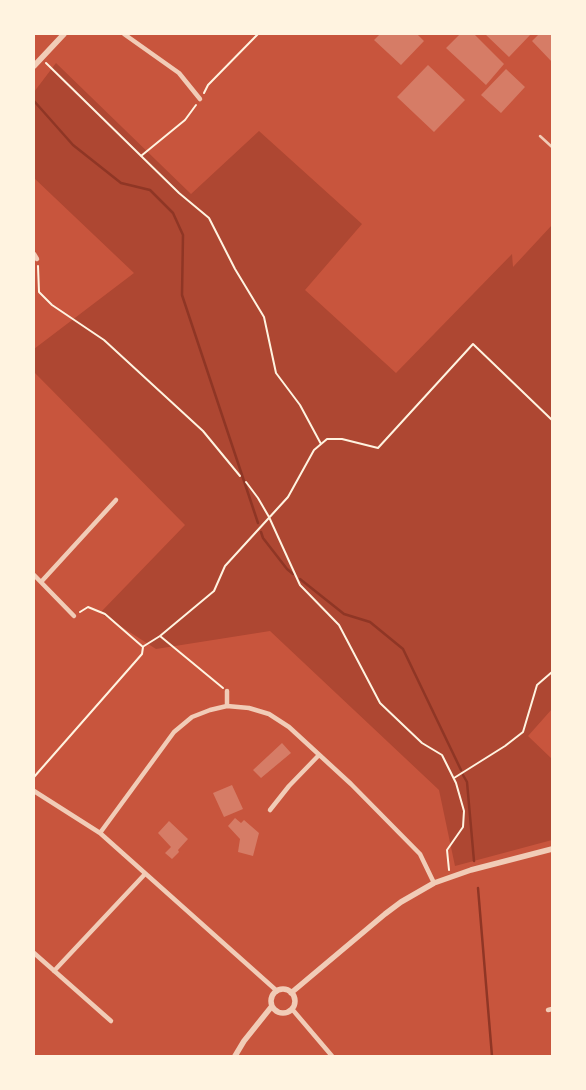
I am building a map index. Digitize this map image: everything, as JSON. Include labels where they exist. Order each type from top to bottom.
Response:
[{"type":"street","points":[[34,66],[64,34]]},
{"type":"street","points":[[124,34],[179,74],[200,99]]},
{"type":"street","points":[[41,582],[116,500]]},
{"type":"street","points":[[34,575],[74,616]]},
{"type":"street","points":[[227,691],[228,706]]},
{"type":"street","points":[[100,833],[174,732],[192,717],[210,710],[228,706],[249,708],[269,714],[289,727],[351,784],[420,854],[434,883]]},
{"type":"street","points":[[270,810],[289,786],[319,754]]},
{"type":"street","points":[[34,791],[100,833],[277,991],[286,990],[291,993],[295,1002],[292,1009],[281,1013],[272,1006]]},
{"type":"street","points":[[291,993],[385,914],[401,902],[434,883],[480,868],[552,849]]},
{"type":"street","points":[[54,971],[145,874]]},
{"type":"street","points":[[34,953],[112,1022]]},
{"type":"street","points":[[235,1056],[249,1034],[272,1006],[272,998],[277,991]]},
{"type":"street","points":[[292,1009],[332,1056]]},
{"type":"lane","points":[[540,136],[552,147]]},
{"type":"path","points":[[141,156],[185,120],[208,86],[258,34]]},
{"type":"path","points":[[41,58],[180,193],[210,218],[236,269],[264,317],[276,373],[300,405],[321,444]]},
{"type":"path","points":[[35,256],[39,292],[52,305],[104,340],[203,431],[240,476]]},
{"type":"path","points":[[143,646],[160,636],[214,591],[225,566],[288,496],[314,450],[327,439],[342,439],[378,448],[473,344],[552,420]]},
{"type":"path","points":[[246,482],[269,517],[300,585],[339,625],[380,703],[422,743],[442,755],[454,778],[464,811],[463,828],[447,850],[450,878]]},
{"type":"path","points":[[74,616],[88,607],[97,610],[105,614],[143,646]]},
{"type":"path","points":[[160,636],[227,691]]},
{"type":"path","points":[[34,777],[142,654],[143,646]]},
{"type":"path","points":[[454,778],[505,746],[523,732],[538,686],[552,672]]},
{"type":"shaded area","points":[[56,63],[191,194],[259,131],[362,224],[305,290],[396,373],[512,254],[513,267],[552,225],[552,709],[528,736],[552,759],[552,840],[455,866],[439,790],[270,631],[156,649],[100,613],[185,525],[34,372],[34,349],[134,273],[34,178],[34,92]]},
{"type":"building","points":[[380,34],[417,34],[424,41],[401,65],[374,40]]},
{"type":"building","points":[[460,34],[474,34],[504,64],[486,85],[446,48]]},
{"type":"building","points":[[485,34],[531,34],[509,57]]},
{"type":"building","points":[[539,34],[552,34],[552,62],[532,41]]},
{"type":"building","points":[[428,65],[465,100],[434,132],[397,97]]},
{"type":"building","points":[[506,69],[525,87],[501,113],[481,95]]},
{"type":"building","points":[[282,743],[291,753],[261,778],[253,770]]},
{"type":"building","points":[[232,785],[243,809],[224,817],[213,793]]},
{"type":"building","points":[[235,818],[241,823],[244,820],[259,833],[253,856],[238,852],[240,839],[228,826]]},
{"type":"building","points":[[169,821],[188,839],[172,859],[165,853],[171,847],[158,833]]},
{"type":"waterway","points":[[34,101],[73,145],[121,183],[150,190],[173,213],[183,235],[182,295],[258,523]]},
{"type":"waterway","points":[[261,532],[263,538],[293,574]]},
{"type":"waterway","points":[[300,579],[344,614],[370,622],[403,649],[461,770]]},
{"type":"waterway","points":[[463,775],[467,782],[474,861]]},
{"type":"waterway","points":[[478,888],[492,1056]]}]
